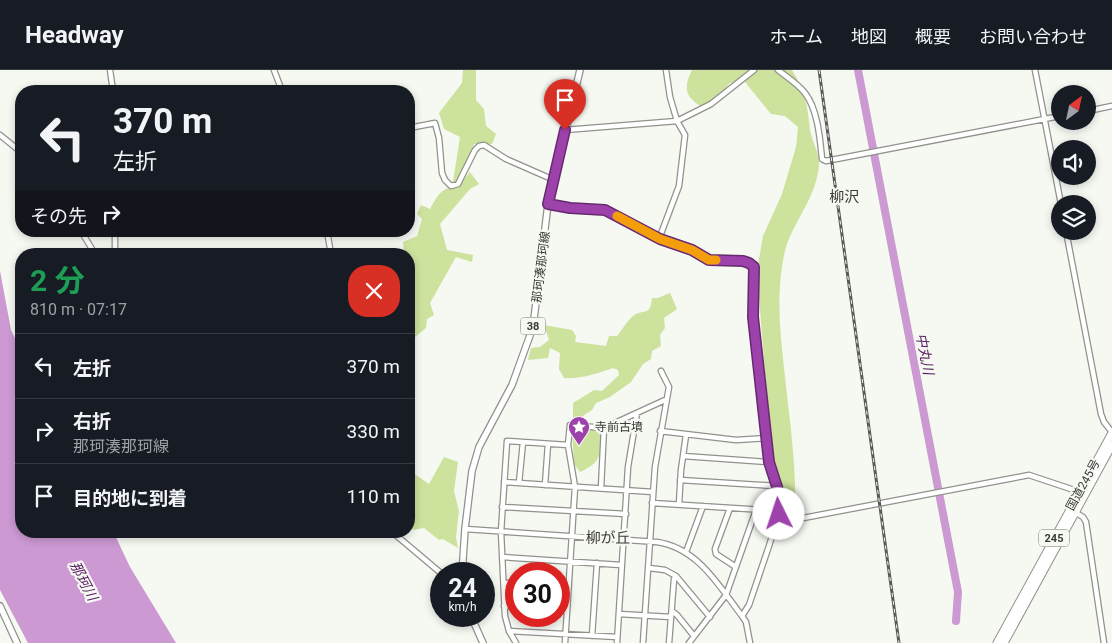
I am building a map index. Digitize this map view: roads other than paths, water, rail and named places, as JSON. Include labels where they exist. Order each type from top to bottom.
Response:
[{"type":"highway","name":"国道245号","points":[[997,643],[1112,432]]},
{"type":"highway","name":"国道245号","points":[[1004,643],[1112,445]]},
{"type":"main road","name":"那珂湊那珂線","points":[[463,562],[469,484],[479,447],[512,385],[533,327],[548,204],[580,70]]},
{"type":"main road","points":[[0,607],[17,643]]},
{"type":"main road","points":[[476,627],[483,643]]},
{"type":"street","points":[[110,70],[113,85]]},
{"type":"street","points":[[274,70],[280,85]]},
{"type":"street","points":[[660,239],[679,186],[685,135],[677,121],[667,85],[666,70]]},
{"type":"street","points":[[565,130],[677,121],[711,104],[754,70]]},
{"type":"street","points":[[778,70],[802,89],[810,101],[820,132],[822,159],[826,161],[1051,118]]},
{"type":"street","points":[[1035,70],[1059,195]]},
{"type":"street","points":[[1096,109],[1112,106]]},
{"type":"street","points":[[415,127],[435,123],[439,138],[442,173],[444,180],[451,186],[458,184],[475,150],[479,146],[484,145],[512,162],[554,180]]},
{"type":"street","points":[[0,135],[15,147]]},
{"type":"street","points":[[548,204],[570,208],[605,210],[660,239],[692,250],[709,260],[743,261],[754,267],[753,317],[766,438],[769,462],[780,501],[779,511],[749,605],[742,616]]},
{"type":"street","points":[[85,237],[91,248]]},
{"type":"street","points":[[1068,240],[1101,414],[1104,422],[1112,432]]},
{"type":"street","points":[[643,643],[653,492],[660,431],[669,387],[661,371]]},
{"type":"street","points":[[570,569],[575,487],[568,445],[570,425],[604,428],[665,400]]},
{"type":"street","points":[[617,643],[628,467],[637,413]]},
{"type":"street","points":[[602,488],[604,428]]},
{"type":"street","points":[[660,431],[736,440],[766,438]]},
{"type":"street","points":[[679,504],[686,435]]},
{"type":"street","points":[[516,643],[509,631],[504,606],[501,532],[507,442],[568,445]]},
{"type":"street","points":[[518,483],[523,442]]},
{"type":"street","points":[[545,485],[548,444]]},
{"type":"street","points":[[684,456],[769,462]]},
{"type":"street","points":[[798,519],[1028,475],[1080,492]]},
{"type":"street","points":[[680,480],[776,486]]},
{"type":"street","points":[[504,482],[653,492]]},
{"type":"street","points":[[652,503],[779,511]]},
{"type":"street","points":[[686,552],[703,506]]},
{"type":"street","points":[[502,507],[626,514]]},
{"type":"street","points":[[730,508],[715,549],[716,554],[736,567]]},
{"type":"street","points":[[689,643],[726,595],[756,510]]},
{"type":"street","points":[[1076,513],[1083,517],[1086,522],[1104,643]]},
{"type":"street","points":[[465,529],[667,544],[686,552],[698,561],[746,622],[750,643]]},
{"type":"street","points":[[399,538],[430,564]]},
{"type":"street","points":[[502,557],[621,564]]},
{"type":"street","points":[[592,636],[597,563]]},
{"type":"street","points":[[649,568],[665,570],[676,576],[710,617]]},
{"type":"street","points":[[670,643],[674,579],[676,576]]},
{"type":"street","points":[[619,614],[677,615],[694,636]]},
{"type":"street","points":[[565,643],[566,627]]},
{"type":"street","points":[[509,631],[617,636]]},
{"type":"water","name":"那珂川","points":[[0,271],[11,330],[15,338],[15,538],[116,538],[130,567],[176,643],[28,643],[0,590]]},
{"type":"waterway","name":"中丸川","points":[[858,70],[958,592],[956,621]]},
{"type":"railway","points":[[819,70],[899,643]]},
{"type":"place","name":"寺前古墳","points":[[579,446]]},
{"type":"district","name":"柳沢","points":[[844,197]]},
{"type":"district","name":"柳が丘","points":[[608,538]]}]
